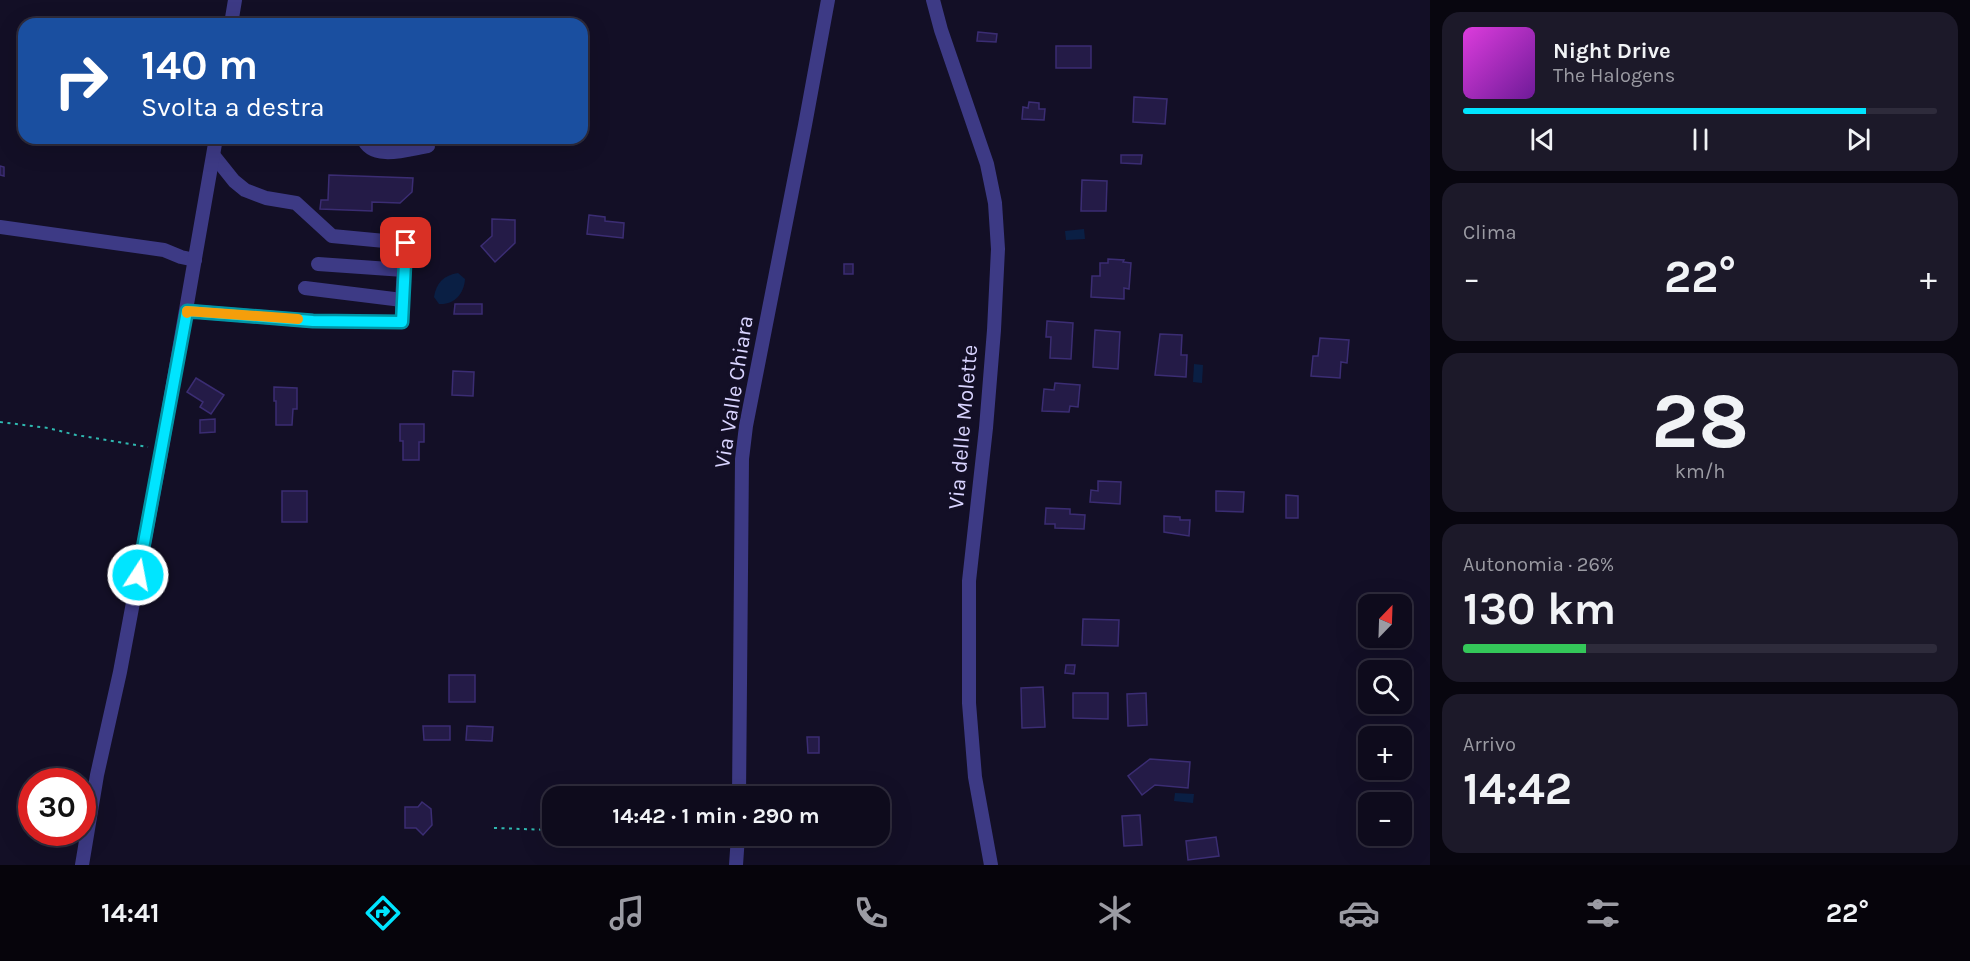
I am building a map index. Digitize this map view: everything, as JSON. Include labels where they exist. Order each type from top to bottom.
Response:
[{"type":"street","points":[[232,18],[235,0]]},
{"type":"street","name":"Via Valle Chiara","points":[[739,786],[742,459],[752,394],[828,0]]},
{"type":"street","name":"Via delle Molette","points":[[933,0],[987,164],[997,220],[994,330],[969,581],[969,703],[975,777],[990,865]]},
{"type":"street","points":[[82,865],[97,775],[120,672],[187,311],[215,144]]},
{"type":"street","points":[[366,144],[380,152],[428,146]]},
{"type":"street","points":[[187,311],[313,321],[402,322],[406,243],[332,236],[296,203],[266,198],[245,190],[231,178],[213,156]]},
{"type":"street","points":[[0,227],[164,250],[195,260]]},
{"type":"street","points":[[318,264],[404,270]]},
{"type":"street","points":[[305,288],[402,300]]},
{"type":"street","points":[[736,865],[737,846]]},
{"type":"path","points":[[0,422],[48,428],[145,447],[162,446]]},
{"type":"path","points":[[494,828],[542,830]]},
{"type":"water","points":[[1084,229],[1085,239],[1066,240],[1065,231]]},
{"type":"water","points":[[458,273],[465,279],[460,294],[449,303],[439,304],[434,297],[439,284],[445,278]]},
{"type":"water","points":[[1194,364],[1203,365],[1202,383],[1193,382]]},
{"type":"water","points":[[1175,793],[1194,794],[1193,803],[1174,801]]},
{"type":"building","points":[[978,32],[997,34],[996,42],[977,41]]},
{"type":"building","points":[[1056,46],[1091,46],[1091,68],[1056,68]]},
{"type":"building","points":[[1134,97],[1167,99],[1165,124],[1133,122]]},
{"type":"building","points":[[1029,102],[1039,103],[1039,109],[1045,109],[1044,120],[1022,119],[1023,107],[1028,108]]},
{"type":"building","points":[[1121,155],[1142,155],[1141,164],[1121,163]]},
{"type":"building","points":[[0,166],[4,167],[4,176],[0,175]]},
{"type":"building","points":[[329,175],[413,178],[412,192],[400,203],[372,202],[372,211],[320,209],[321,200],[328,200]]},
{"type":"building","points":[[1082,180],[1107,181],[1106,211],[1081,211]]},
{"type":"building","points":[[589,215],[605,217],[605,221],[624,223],[623,238],[587,234]]},
{"type":"building","points":[[492,219],[515,220],[515,243],[495,262],[481,246],[492,236]]},
{"type":"building","points":[[1108,259],[1131,263],[1129,289],[1124,288],[1124,299],[1091,297],[1092,276],[1100,276],[1100,263],[1108,263]]},
{"type":"building","points":[[844,264],[853,264],[853,274],[844,274]]},
{"type":"building","points":[[455,304],[482,304],[482,314],[454,314]]},
{"type":"building","points":[[1047,321],[1073,323],[1071,359],[1050,358],[1051,337],[1046,337]]},
{"type":"building","points":[[1095,330],[1120,332],[1118,369],[1093,367]]},
{"type":"building","points":[[1160,334],[1182,335],[1181,355],[1187,355],[1186,377],[1155,375]]},
{"type":"building","points":[[1320,338],[1349,340],[1347,363],[1341,362],[1340,378],[1311,376],[1313,356],[1318,356]]},
{"type":"building","points":[[453,371],[474,372],[473,396],[452,395]]},
{"type":"building","points":[[196,378],[224,395],[211,414],[200,407],[203,402],[187,392]]},
{"type":"building","points":[[1055,383],[1080,385],[1078,407],[1070,406],[1069,412],[1042,411],[1044,389],[1054,390]]},
{"type":"building","points":[[274,387],[297,388],[297,409],[293,409],[292,425],[276,425]]},
{"type":"building","points":[[215,419],[215,432],[200,433],[200,420]]},
{"type":"building","points":[[400,424],[424,424],[424,442],[419,442],[419,460],[403,460]]},
{"type":"building","points":[[1098,481],[1121,482],[1120,504],[1090,502],[1091,490],[1098,491]]},
{"type":"building","points":[[282,491],[307,491],[307,522],[282,522]]},
{"type":"building","points":[[1216,491],[1244,492],[1243,512],[1216,511]]},
{"type":"building","points":[[1286,495],[1298,496],[1298,518],[1286,518]]},
{"type":"building","points":[[1046,508],[1070,509],[1070,514],[1085,515],[1084,529],[1055,528],[1055,524],[1045,524]]},
{"type":"building","points":[[1164,516],[1190,520],[1189,536],[1164,532]]},
{"type":"building","points":[[1083,619],[1119,620],[1118,646],[1082,645]]},
{"type":"building","points":[[1066,665],[1075,665],[1074,674],[1065,673]]},
{"type":"building","points":[[449,675],[475,675],[475,702],[449,702]]},
{"type":"building","points":[[1043,687],[1045,727],[1022,728],[1021,688]]},
{"type":"building","points":[[1073,693],[1108,693],[1108,719],[1073,718]]},
{"type":"building","points":[[1146,693],[1147,725],[1128,726],[1127,694]]},
{"type":"building","points":[[423,726],[450,726],[450,740],[424,740]]},
{"type":"building","points":[[467,726],[493,727],[492,741],[466,740]]},
{"type":"building","points":[[807,737],[819,737],[819,753],[808,753]]},
{"type":"building","points":[[1150,759],[1190,762],[1188,788],[1155,785],[1142,795],[1128,776]]},
{"type":"building","points":[[422,802],[431,809],[432,825],[423,835],[416,828],[405,828],[405,807],[418,807]]},
{"type":"building","points":[[1140,815],[1142,845],[1124,846],[1122,816]]},
{"type":"building","points":[[1216,837],[1219,856],[1188,860],[1186,841]]},
{"type":"slow traffic","points":[[187,313],[187,311],[298,319]]},
{"type":"route","points":[[138,575],[187,311],[313,321],[402,322],[406,243]]}]
